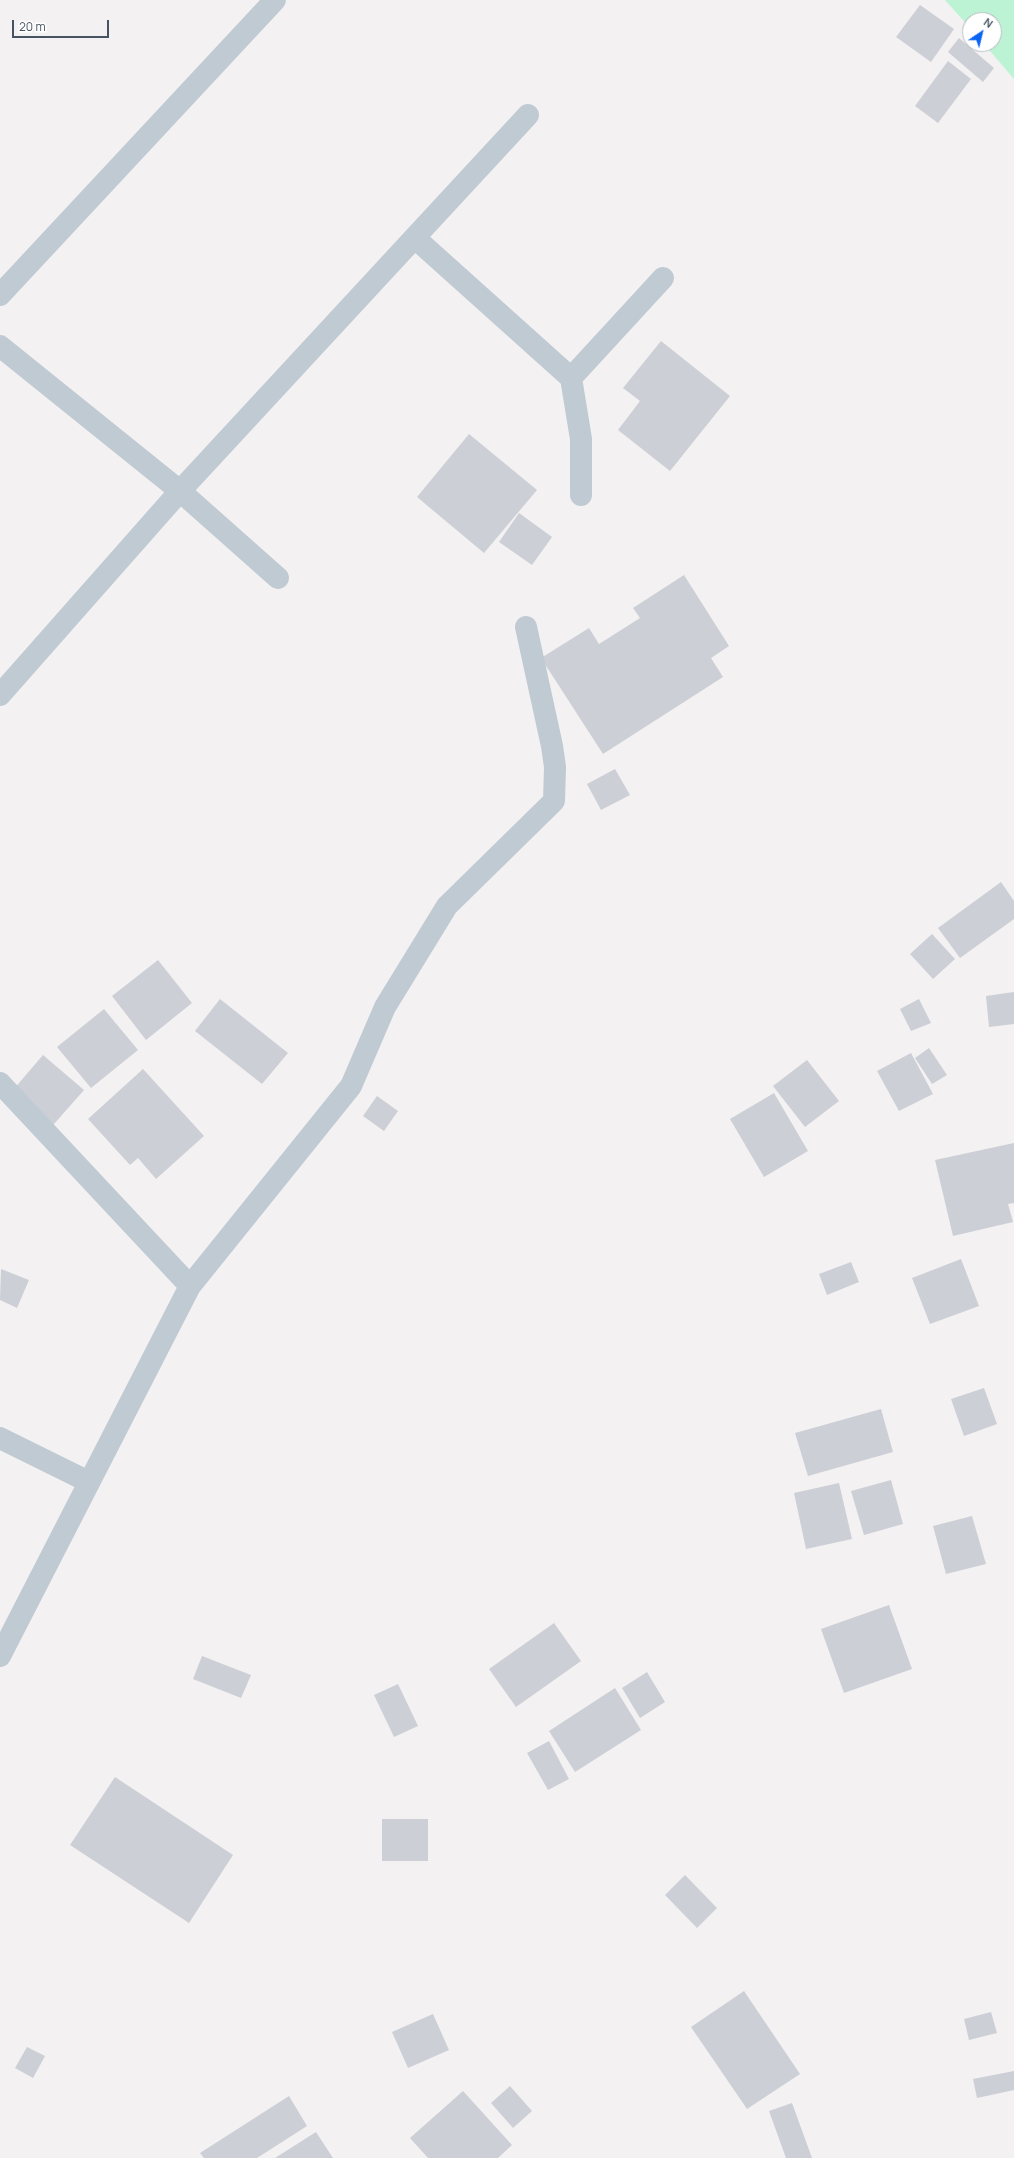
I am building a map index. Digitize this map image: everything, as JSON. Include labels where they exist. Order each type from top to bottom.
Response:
[{"type":"street","points":[[0,295],[275,0]]},
{"type":"street","points":[[0,695],[180,492],[528,115]]},
{"type":"street","points":[[415,238],[571,378],[581,439],[581,495]]},
{"type":"street","points":[[571,378],[663,278]]},
{"type":"street","points":[[0,346],[180,492],[278,578]]},
{"type":"street","points":[[0,1656],[190,1286],[351,1086],[385,1007],[447,906],[554,801],[554,760],[526,628]]},
{"type":"street","points":[[0,1083],[190,1286]]},
{"type":"street","points":[[0,1438],[89,1482]]},
{"type":"green space","points":[[945,0],[1014,0],[1014,79],[991,52],[1002,52],[1002,12],[962,12],[962,19]]},
{"type":"building","points":[[920,5],[954,29],[931,62],[896,37]]},
{"type":"building","points":[[959,38],[962,41],[962,52],[975,52],[994,68],[983,82],[948,52]]},
{"type":"building","points":[[948,61],[971,79],[938,123],[915,106]]},
{"type":"building","points":[[661,341],[730,396],[670,471],[618,430],[640,401],[623,388]]},
{"type":"building","points":[[469,434],[537,490],[484,553],[417,497]]},
{"type":"building","points":[[519,513],[552,537],[532,565],[499,542]]},
{"type":"building","points":[[684,575],[729,646],[711,658],[723,677],[603,754],[541,658],[589,628],[599,644],[640,618],[633,608]]},
{"type":"building","points":[[615,769],[630,795],[601,810],[587,784]]},
{"type":"building","points":[[1001,882],[1014,901],[1014,919],[960,958],[938,928]]},
{"type":"building","points":[[932,934],[955,959],[933,979],[910,954]]},
{"type":"building","points":[[158,960],[192,1003],[146,1040],[112,996]]},
{"type":"building","points":[[1014,992],[1014,1024],[989,1027],[986,996]]},
{"type":"building","points":[[220,999],[288,1053],[262,1084],[195,1031]]},
{"type":"building","points":[[919,999],[931,1023],[911,1031],[900,1009]]},
{"type":"building","points":[[104,1009],[138,1050],[91,1088],[57,1047]]},
{"type":"building","points":[[929,1048],[947,1075],[932,1084],[915,1058]]},
{"type":"building","points":[[911,1053],[933,1094],[899,1111],[877,1071]]},
{"type":"building","points":[[43,1055],[84,1090],[47,1132],[7,1097]]},
{"type":"building","points":[[807,1060],[839,1101],[805,1127],[773,1086]]},
{"type":"building","points":[[143,1069],[204,1136],[156,1179],[138,1158],[130,1165],[88,1119]]},
{"type":"building","points":[[774,1093],[808,1151],[764,1177],[730,1119]]},
{"type":"building","points":[[377,1096],[398,1111],[384,1131],[363,1116]]},
{"type":"building","points":[[1014,1143],[1014,1203],[1008,1204],[1013,1222],[953,1236],[935,1160]]},
{"type":"building","points":[[961,1259],[979,1306],[930,1324],[912,1278]]},
{"type":"building","points":[[851,1262],[859,1282],[827,1295],[819,1274]]},
{"type":"building","points":[[1,1269],[29,1280],[17,1308],[0,1300]]},
{"type":"building","points":[[984,1388],[997,1424],[964,1436],[951,1399]]},
{"type":"building","points":[[881,1409],[893,1452],[808,1476],[795,1433]]},
{"type":"building","points":[[891,1480],[903,1524],[864,1535],[851,1491]]},
{"type":"building","points":[[839,1483],[852,1539],[806,1549],[794,1493]]},
{"type":"building","points":[[972,1516],[986,1564],[946,1574],[933,1526]]},
{"type":"building","points":[[889,1605],[912,1669],[844,1693],[821,1629]]},
{"type":"building","points":[[554,1623],[581,1661],[516,1707],[489,1669]]},
{"type":"building","points":[[202,1656],[251,1675],[241,1698],[193,1679]]},
{"type":"building","points":[[647,1672],[665,1702],[640,1718],[622,1688]]},
{"type":"building","points":[[398,1684],[418,1726],[394,1737],[374,1695]]},
{"type":"building","points":[[615,1688],[641,1730],[575,1772],[549,1731]]},
{"type":"building","points":[[549,1741],[569,1779],[548,1790],[527,1753]]},
{"type":"building","points":[[115,1777],[233,1855],[189,1923],[70,1845]]},
{"type":"building","points":[[382,1819],[428,1819],[428,1861],[382,1861]]},
{"type":"building","points":[[685,1875],[717,1908],[697,1928],[665,1895]]},
{"type":"building","points":[[744,1991],[800,2074],[747,2109],[691,2027]]},
{"type":"building","points":[[991,2012],[997,2033],[969,2040],[964,2019]]},
{"type":"building","points":[[433,2014],[449,2050],[408,2068],[392,2032]]},
{"type":"building","points":[[27,2047],[45,2056],[33,2078],[15,2068]]},
{"type":"building","points":[[1014,2071],[1014,2090],[977,2098],[973,2079]]},
{"type":"building","points":[[510,2086],[532,2111],[513,2128],[491,2103]]},
{"type":"building","points":[[463,2091],[512,2145],[498,2158],[428,2158],[410,2138]]},
{"type":"building","points":[[289,2096],[307,2126],[257,2158],[204,2158],[200,2153]]},
{"type":"building","points":[[792,2103],[812,2158],[786,2158],[769,2111]]},
{"type":"building","points":[[316,2132],[333,2158],[275,2158]]}]
